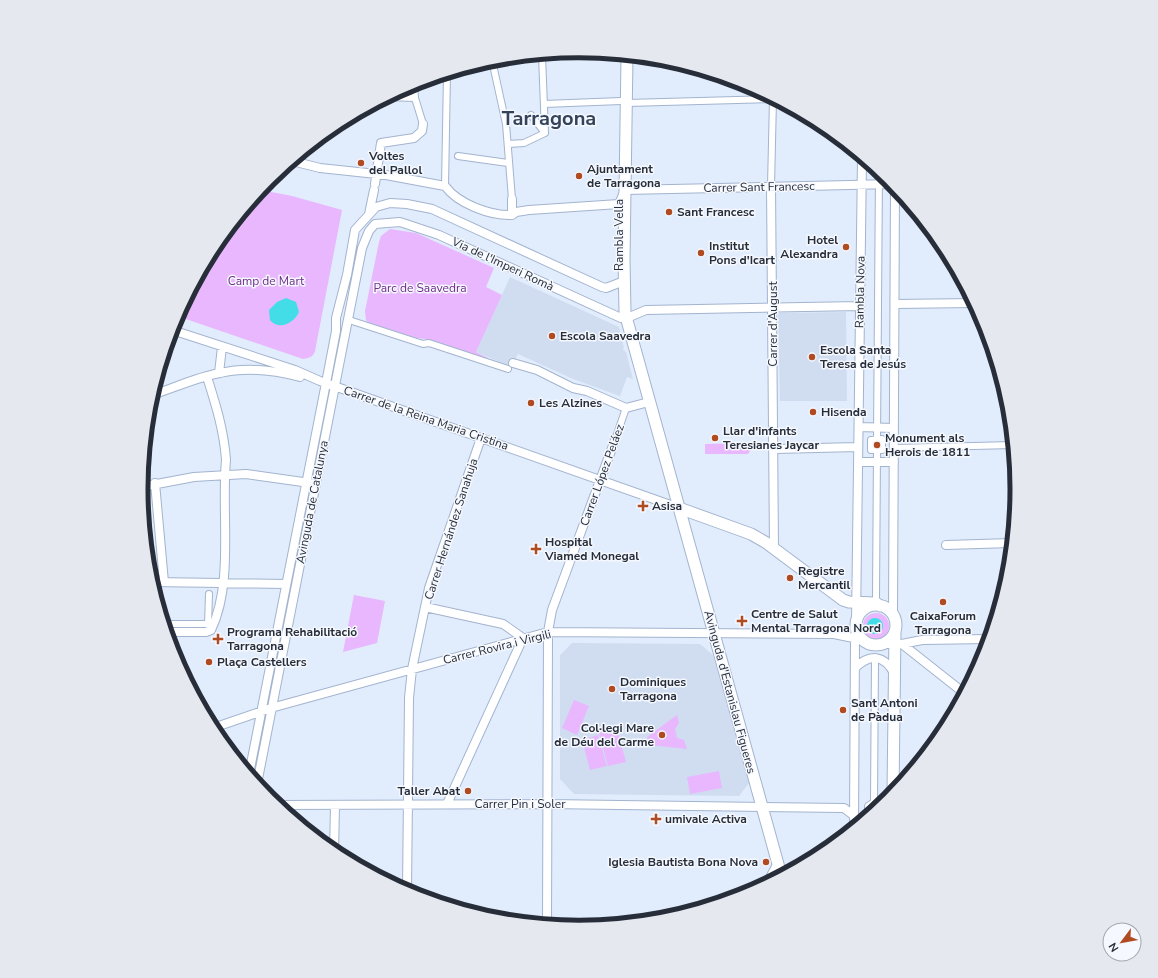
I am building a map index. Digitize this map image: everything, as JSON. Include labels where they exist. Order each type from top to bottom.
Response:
[{"type":"main road","name":"Rambla Vella","points":[[621,61],[624,102],[625,190],[624,298]]},
{"type":"main road","name":"Rambla Vella","points":[[624,318],[619,283],[619,204],[628,61]]},
{"type":"main road","points":[[624,318],[629,310],[629,206],[625,190]]},
{"type":"main road","name":"Avinguda d'Estanislau Figueres","points":[[624,298],[624,318],[645,403],[670,489],[679,508]]},
{"type":"main road","name":"Avinguda d'Estanislau Figueres","points":[[624,318],[679,508],[780,870]]},
{"type":"main road","points":[[679,508],[752,534],[843,600],[856,603],[878,602]]},
{"type":"main road","points":[[878,602],[893,616],[898,645],[895,674],[893,784]]},
{"type":"main road","points":[[878,602],[866,608],[858,617],[857,633],[871,645],[881,644],[892,637],[895,631]]},
{"type":"street","points":[[542,60],[545,134]]},
{"type":"street","points":[[493,66],[506,124],[512,215]]},
{"type":"street","points":[[445,186],[447,79]]},
{"type":"street","points":[[369,214],[380,143],[414,138],[422,131],[423,124],[415,98],[414,91]]},
{"type":"street","points":[[399,97],[415,98]]},
{"type":"street","points":[[544,104],[763,99]]},
{"type":"street","name":"Carrer d'August","points":[[773,104],[771,186],[774,549]]},
{"type":"street","points":[[531,115],[545,134]]},
{"type":"street","points":[[508,144],[524,143],[545,134]]},
{"type":"street","points":[[458,156],[508,163]]},
{"type":"street","points":[[298,163],[320,168],[366,172],[445,186],[448,190],[471,205],[501,216],[512,215],[516,212],[529,210],[619,204],[625,190]]},
{"type":"street","name":"Rambla Nova","points":[[858,817],[855,668],[857,633],[856,603],[862,164]]},
{"type":"street","name":"Rambla Nova","points":[[878,602],[876,462],[877,450],[882,450],[882,439],[877,439],[879,179]]},
{"type":"street","name":"Carrer Sant Francesc","points":[[625,190],[884,184]]},
{"type":"street","points":[[893,616],[895,196]]},
{"type":"street","name":"Via de l'Imperi Romà","points":[[362,221],[376,207],[390,203],[407,204],[432,209],[606,288],[619,283]]},
{"type":"street","name":"Avinguda de Catalunya","points":[[250,767],[306,482],[323,382],[336,331],[336,318],[347,275],[355,230],[362,221]]},
{"type":"street","name":"Via de l'Imperi Romà","points":[[375,224],[400,222],[439,235],[624,318]]},
{"type":"street","name":"Avinguda de Catalunya","points":[[258,777],[362,248],[369,231],[375,224]]},
{"type":"street","points":[[894,304],[968,303]]},
{"type":"street","points":[[624,318],[646,310],[860,306]]},
{"type":"street","points":[[349,320],[423,344],[429,343],[510,366],[537,370],[573,388],[587,391],[626,408],[645,403]]},
{"type":"street","name":"Carrer de la Reina Maria Cristina","points":[[178,332],[295,370],[323,382],[679,508]]},
{"type":"street","points":[[219,373],[222,347]]},
{"type":"street","points":[[159,393],[219,373],[259,370],[282,372],[323,382]]},
{"type":"street","points":[[173,632],[206,632],[211,630],[224,583],[226,460],[222,425],[207,377]]},
{"type":"street","name":"Carrer López Peláez","points":[[547,919],[548,632],[552,610],[626,408]]},
{"type":"street","points":[[858,427],[894,428]]},
{"type":"street","name":"Carrer Hernández Sanahuja","points":[[407,884],[409,698],[412,669],[429,588],[481,438]]},
{"type":"street","points":[[894,448],[1007,445]]},
{"type":"street","points":[[774,449],[858,447]]},
{"type":"street","points":[[858,462],[894,462]]},
{"type":"street","points":[[148,485],[194,477],[225,475],[252,475],[315,484]]},
{"type":"street","points":[[155,483],[164,582]]},
{"type":"street","points":[[946,545],[1006,543]]},
{"type":"street","points":[[158,582],[286,584]]},
{"type":"street","points":[[170,624],[208,624],[209,594]]},
{"type":"street","points":[[425,607],[504,624],[524,638],[447,804]]},
{"type":"street","name":"Carrer Rovira i Virgili","points":[[220,726],[271,708],[548,632],[714,634],[857,633]]},
{"type":"street","points":[[881,644],[898,645],[922,640],[983,639]]},
{"type":"street","points":[[898,645],[960,690]]},
{"type":"street","points":[[875,658],[877,800]]},
{"type":"street","points":[[855,668],[865,660],[875,658],[889,663],[895,674]]},
{"type":"street","name":"Carrer Pin i Soler","points":[[286,805],[548,804],[844,808],[857,818]]},
{"type":"street","points":[[334,843],[335,806]]},
{"type":"street","points":[[771,875],[778,863]]},
{"type":"shaded area","name":"Escola Saavedra","points":[[510,277],[619,327],[624,348],[623,350],[626,352],[633,379],[627,377],[620,396],[573,379],[518,354],[511,367],[476,352]]},
{"type":"shaded area","name":"Escola Santa Teresa de Jesús","points":[[846,312],[847,401],[780,401],[778,313]]},
{"type":"shaded area","name":"Col·legi Mare de Déu del Carme","points":[[572,643],[700,644],[713,655],[749,783],[739,796],[574,794],[560,779],[560,655]]},
{"type":"green space","name":"Camp de Mart","points":[[267,191],[292,196],[342,210],[315,351],[312,356],[303,359],[183,318],[192,298],[221,250],[237,227]]},
{"type":"green space","name":"Parc de Saavedra","points":[[390,229],[416,233],[494,268],[486,287],[502,295],[476,352],[488,358],[487,359],[425,339],[410,337],[369,324],[366,320],[365,311],[379,242],[381,236]]},
{"type":"green space","points":[[748,443],[752,448],[748,454],[705,454],[705,444]]},
{"type":"green space","points":[[354,595],[385,601],[377,643],[343,652]]},
{"type":"green space","points":[[876,613],[885,617],[889,626],[885,635],[876,639],[867,635],[863,626],[867,617]]},
{"type":"green space","points":[[574,700],[589,706],[577,735],[562,728]]},
{"type":"green space","points":[[677,715],[679,723],[675,729],[677,738],[684,740],[687,749],[649,745],[647,737]]},
{"type":"green space","points":[[616,725],[626,762],[608,766],[598,730]]},
{"type":"green space","points":[[598,735],[607,766],[590,770],[582,740]]},
{"type":"green space","points":[[719,771],[722,788],[690,794],[687,777]]},
{"type":"water","points":[[286,298],[296,302],[299,312],[290,322],[278,325],[270,320],[269,310],[277,302]]},
{"type":"water","points":[[875,618],[881,620],[883,626],[881,632],[875,634],[869,632],[867,626],[869,620]]},
{"type":"place","name":"Voltes del Pallol","points":[[361,163]]},
{"type":"place","name":"Ajuntament de Tarragona","points":[[579,176]]},
{"type":"place","name":"Sant Francesc","points":[[669,212]]},
{"type":"place","name":"Hotel Alexandra","points":[[846,247]]},
{"type":"place","name":"Institut Pons d'Icart","points":[[701,253]]},
{"type":"place","name":"Escola Saavedra","points":[[552,336]]},
{"type":"place","name":"Escola Santa Teresa de Jesús","points":[[812,357]]},
{"type":"place","name":"Les Alzines","points":[[531,403]]},
{"type":"place","name":"Hisenda","points":[[813,412]]},
{"type":"place","name":"Llar d'infants Teresianes Jaycar","points":[[715,438]]},
{"type":"place","name":"Monument als Herois de 1811","points":[[877,445]]},
{"type":"place","name":"Asisa","points":[[643,506]]},
{"type":"place","name":"Hospital Viamed Monegal","points":[[536,549]]},
{"type":"place","name":"Registre Mercantil","points":[[790,578]]},
{"type":"place","name":"CaixaForum Tarragona","points":[[943,602]]},
{"type":"place","name":"Centre de Salut Mental Tarragona Nord","points":[[742,621]]},
{"type":"place","name":"Programa Rehabilitació Tarragona","points":[[218,639]]},
{"type":"place","name":"Plaça Castellers","points":[[209,662]]},
{"type":"place","name":"Dominiques Tarragona","points":[[612,689]]},
{"type":"place","name":"Sant Antoni de Pàdua","points":[[843,710]]},
{"type":"place","name":"Col·legi Mare de Déu del Carme","points":[[662,735]]},
{"type":"place","name":"Taller Abat","points":[[468,791]]},
{"type":"place","name":"umivale Activa","points":[[656,819]]},
{"type":"place","name":"Iglesia Bautista Bona Nova","points":[[766,862]]},
{"type":"district","name":"Tarragona","points":[[549,118]]}]
